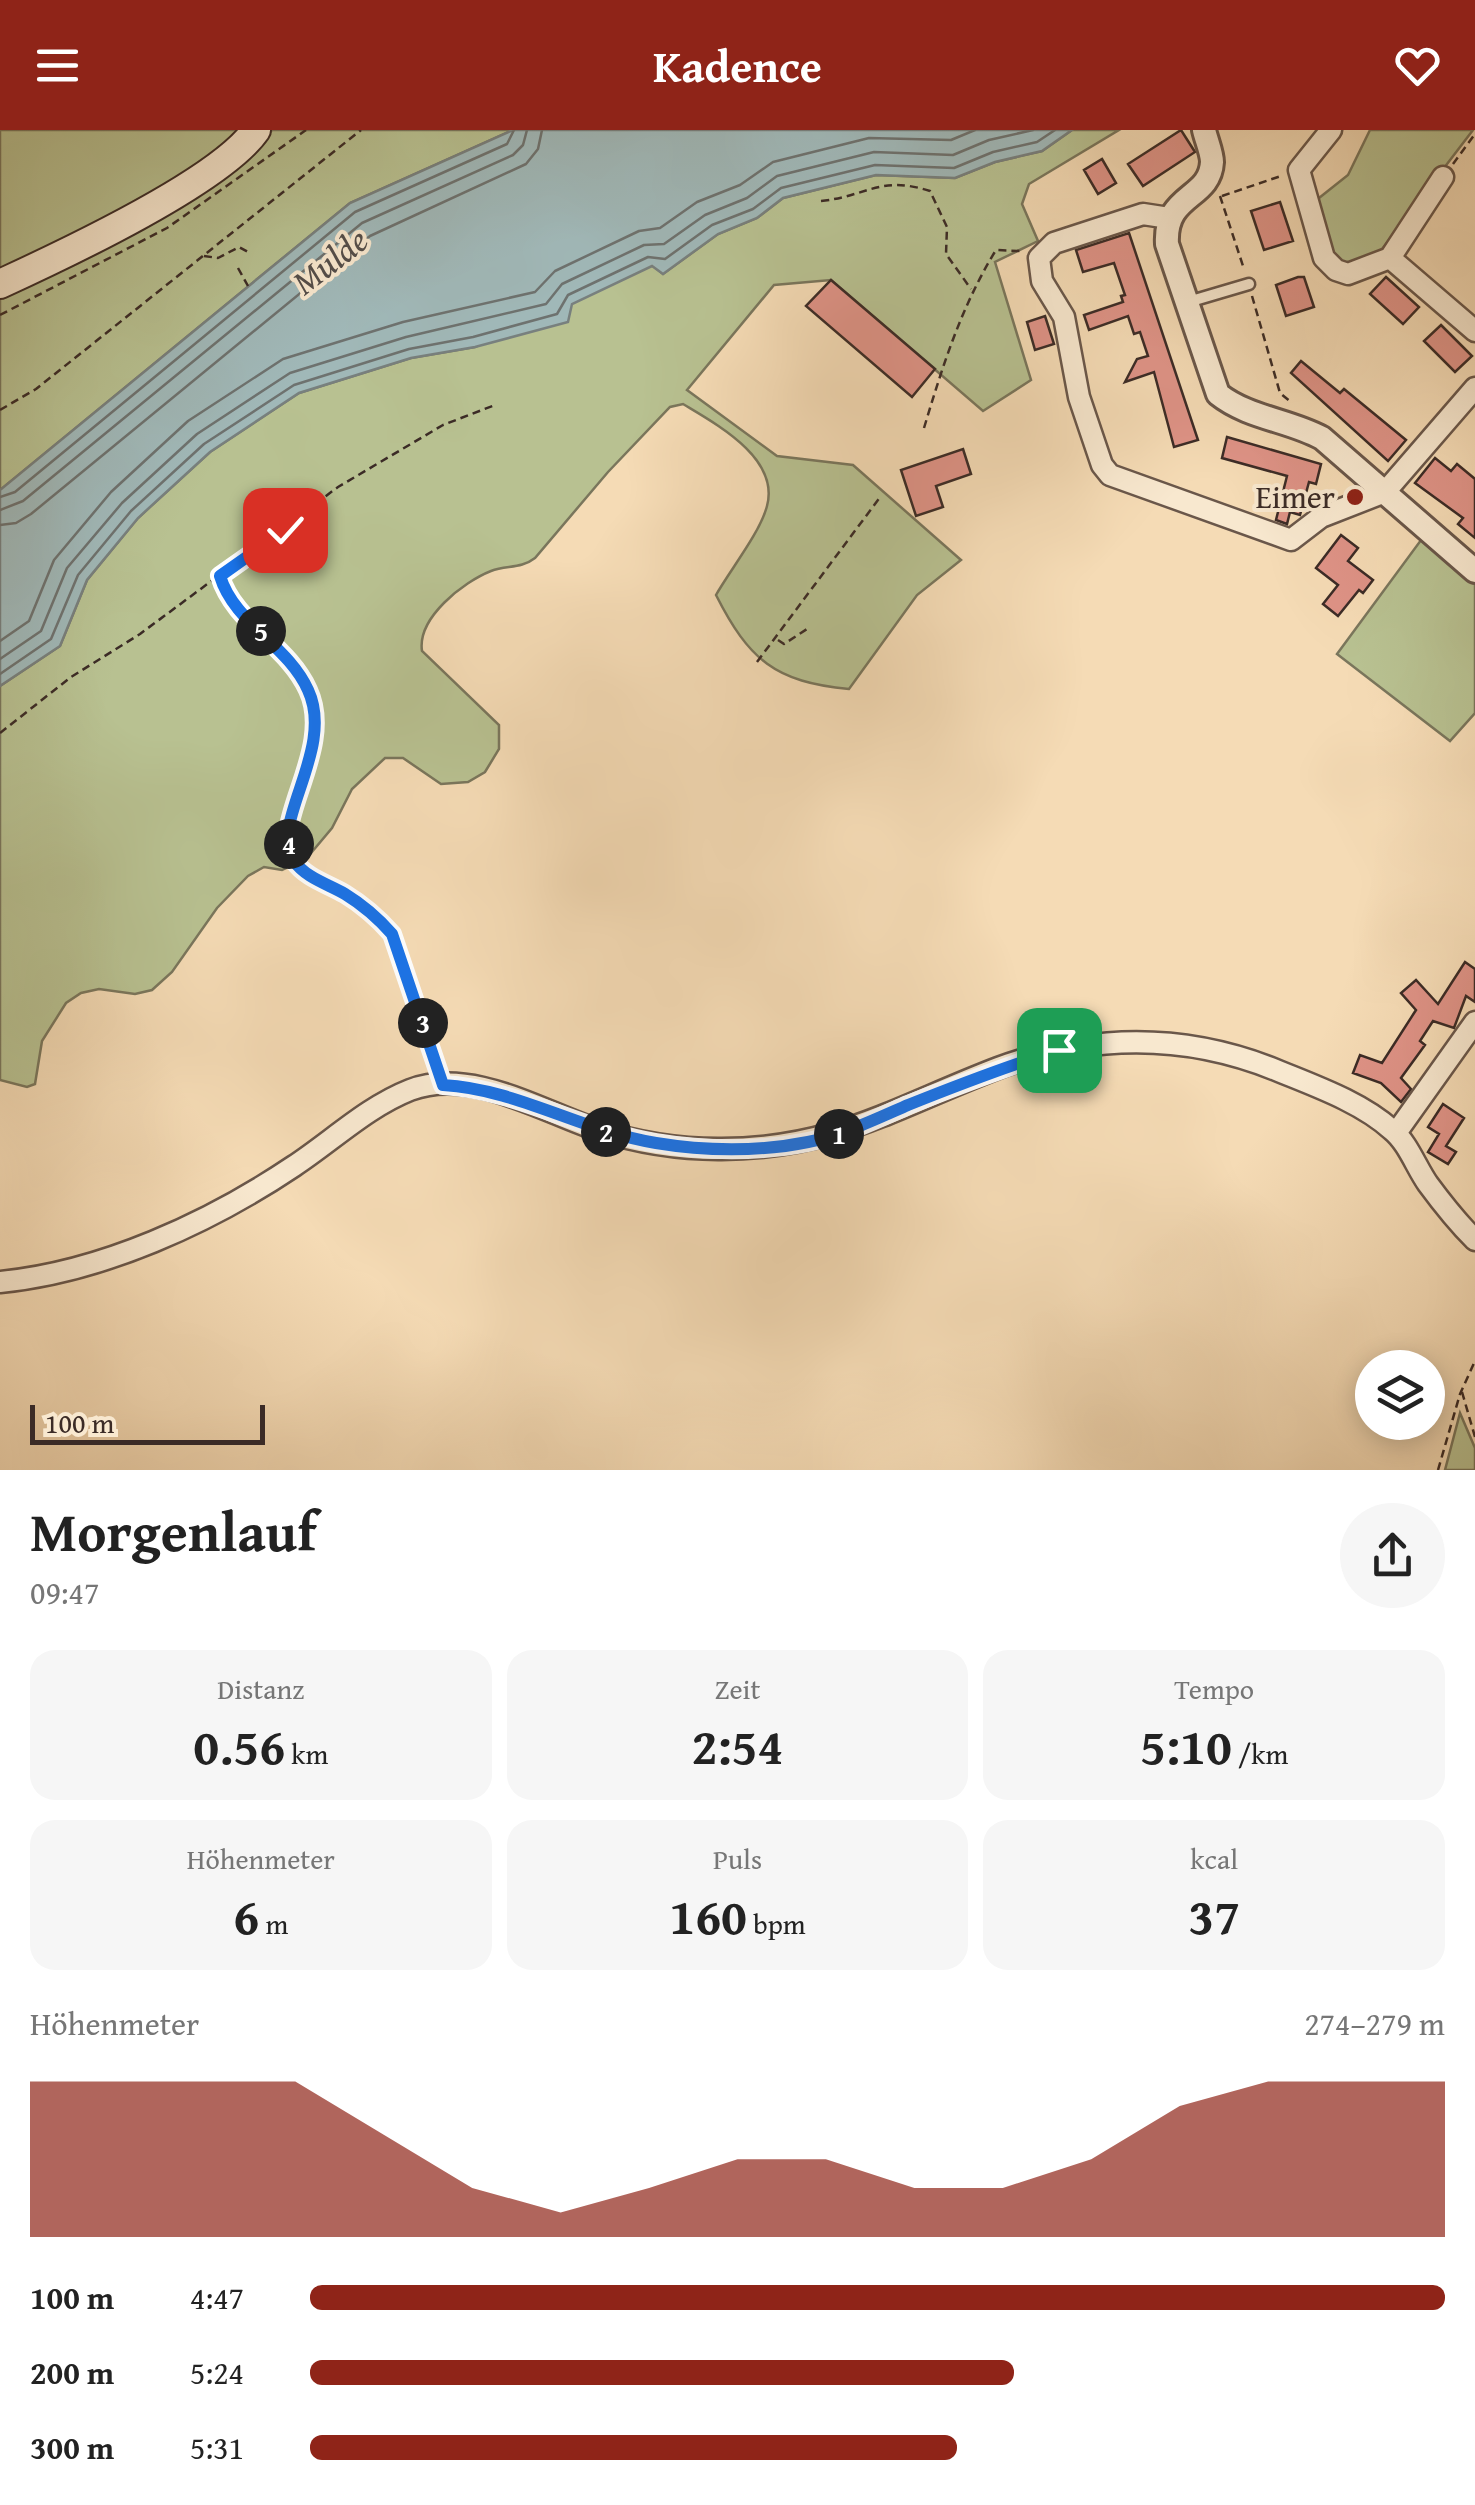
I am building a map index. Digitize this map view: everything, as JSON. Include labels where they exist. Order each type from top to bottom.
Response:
[{"type":"main road","points":[[0,284],[107,232],[220,163],[254,133]]},
{"type":"street","points":[[1204,130],[1212,162],[1198,190],[1168,218],[1167,244],[1218,394],[1231,404],[1296,424],[1322,438],[1475,571]]},
{"type":"street","points":[[1331,130],[1299,170],[1324,258],[1336,270],[1348,274],[1390,258],[1443,177]]},
{"type":"street","points":[[1168,218],[1143,214],[1054,243],[1042,252],[1038,268],[1064,317],[1080,398],[1102,465],[1110,475],[1274,538],[1291,540],[1321,518],[1385,492],[1475,388]]},
{"type":"street","points":[[1390,258],[1475,331]]},
{"type":"street","points":[[1396,1133],[1475,1022]]},
{"type":"street","points":[[0,1282],[64,1271],[159,1238],[252,1192],[385,1102],[413,1089],[477,1086],[624,1137],[688,1148],[722,1149],[811,1142],[1001,1067],[1059,1050],[1125,1040],[1165,1040],[1204,1046],[1280,1072],[1374,1116],[1396,1133],[1427,1183],[1475,1240]]},
{"type":"lane","points":[[1188,302],[1249,284]]},
{"type":"path","points":[[0,315],[167,228],[306,130]]},
{"type":"path","points":[[0,410],[36,389],[360,130]]},
{"type":"path","points":[[1443,177],[1475,134]]},
{"type":"path","points":[[1299,170],[1221,197],[1280,393],[1301,411]]},
{"type":"path","points":[[822,201],[844,199],[882,184],[906,183],[930,191],[947,227],[946,254],[972,290]]},
{"type":"path","points":[[202,256],[218,258],[239,247],[248,252]]},
{"type":"path","points":[[924,428],[952,334],[996,250],[1042,252]]},
{"type":"path","points":[[238,268],[248,286]]},
{"type":"path","points":[[0,733],[70,677],[140,634],[338,487],[443,425],[495,405]]},
{"type":"path","points":[[757,662],[881,496]]},
{"type":"path","points":[[220,576],[226,596],[298,672],[316,716],[312,760],[292,810],[287,836],[292,859],[310,876],[376,916],[392,934],[443,1085]]},
{"type":"path","points":[[777,639],[784,644],[807,629]]},
{"type":"path","points":[[1438,1470],[1475,1361]]},
{"type":"path","points":[[1462,1391],[1475,1437]]},
{"type":"green space","points":[[0,130],[246,130],[179,180],[0,275]]},
{"type":"green space","points":[[272,130],[513,130],[350,203],[0,490],[0,298],[167,212],[263,142]]},
{"type":"green space","points":[[1072,130],[1119,130],[1029,184],[1022,204],[1038,241],[995,262],[1031,380],[983,411],[831,280],[774,285],[687,390],[777,456],[853,465],[961,560],[917,595],[849,689],[823,686],[783,673],[767,664],[740,636],[716,595],[758,528],[767,506],[764,473],[755,458],[728,432],[683,404],[670,407],[535,558],[491,571],[468,584],[444,603],[427,626],[422,651],[499,725],[499,749],[485,772],[468,782],[441,784],[403,758],[385,758],[352,789],[332,828],[306,859],[282,870],[264,867],[248,876],[217,908],[172,972],[152,990],[135,994],[99,989],[81,993],[66,1003],[42,1041],[35,1084],[27,1087],[0,1080],[0,686],[60,646],[87,580],[138,518],[210,452],[299,393],[411,358],[475,347],[652,265],[663,274],[718,234],[757,218],[783,198],[876,175],[955,178],[995,162],[1042,151]]},
{"type":"green space","points":[[1370,130],[1473,130],[1376,257],[1353,266],[1338,265],[1327,250],[1314,202],[1348,175]]},
{"type":"green space","points":[[1424,536],[1475,582],[1475,713],[1450,741],[1337,654]]},
{"type":"green space","points":[[1460,1413],[1475,1448],[1475,1470],[1445,1470]]},
{"type":"water","name":"Mulde","points":[[513,130],[1072,130],[1042,151],[995,162],[955,178],[876,175],[783,198],[757,218],[718,234],[663,274],[652,266],[572,304],[568,322],[475,347],[411,358],[299,393],[210,452],[138,518],[87,580],[60,646],[0,686],[0,490],[350,203]]},
{"type":"building","points":[[1181,130],[1195,152],[1143,186],[1128,164]]},
{"type":"building","points":[[1102,159],[1116,183],[1098,194],[1084,170]]},
{"type":"building","points":[[1280,202],[1293,241],[1264,250],[1251,211]]},
{"type":"building","points":[[1129,233],[1198,440],[1174,447],[1154,372],[1125,382],[1137,359],[1148,356],[1140,332],[1134,334],[1128,316],[1089,330],[1084,315],[1123,302],[1121,296],[1125,295],[1114,263],[1083,272],[1076,250]]},
{"type":"building","points":[[1304,277],[1314,307],[1286,316],[1276,285]]},
{"type":"building","points":[[1386,277],[1419,307],[1403,324],[1370,294]]},
{"type":"building","points":[[831,280],[935,369],[912,397],[806,306]]},
{"type":"building","points":[[1045,316],[1054,344],[1035,350],[1027,322]]},
{"type":"building","points":[[1441,325],[1472,356],[1455,372],[1424,341]]},
{"type":"building","points":[[1301,361],[1340,393],[1344,389],[1406,440],[1388,461],[1291,373]]},
{"type":"building","points":[[1227,437],[1321,464],[1316,484],[1309,482],[1300,515],[1290,512],[1287,524],[1276,520],[1287,476],[1222,458]]},
{"type":"building","points":[[963,449],[971,474],[936,486],[943,507],[916,516],[901,470]]},
{"type":"building","points":[[1435,458],[1451,471],[1457,464],[1475,479],[1475,538],[1458,524],[1463,518],[1415,483]]},
{"type":"building","points":[[1341,535],[1358,548],[1348,561],[1373,580],[1363,593],[1359,590],[1338,616],[1323,604],[1338,585],[1316,568]]},
{"type":"building","points":[[1465,962],[1475,969],[1475,1002],[1466,996],[1454,1028],[1433,1021],[1420,1041],[1425,1045],[1401,1078],[1411,1089],[1401,1102],[1381,1083],[1353,1073],[1360,1055],[1382,1063],[1416,1010],[1401,993],[1416,980],[1438,1004]]},
{"type":"building","points":[[1443,1104],[1464,1118],[1446,1146],[1456,1152],[1448,1164],[1428,1152],[1439,1134],[1428,1127]]},
{"type":"place","name":"Eimer","points":[[1355,497]]},
{"type":"route","points":[[285,530],[220,576],[226,596],[298,672],[310,693],[316,716],[312,760],[292,810],[287,836],[292,859],[310,876],[376,916],[392,934],[402,954],[443,1085],[477,1086],[597,1130],[655,1143],[722,1149],[786,1146],[837,1134],[1001,1067],[1059,1050]]}]
